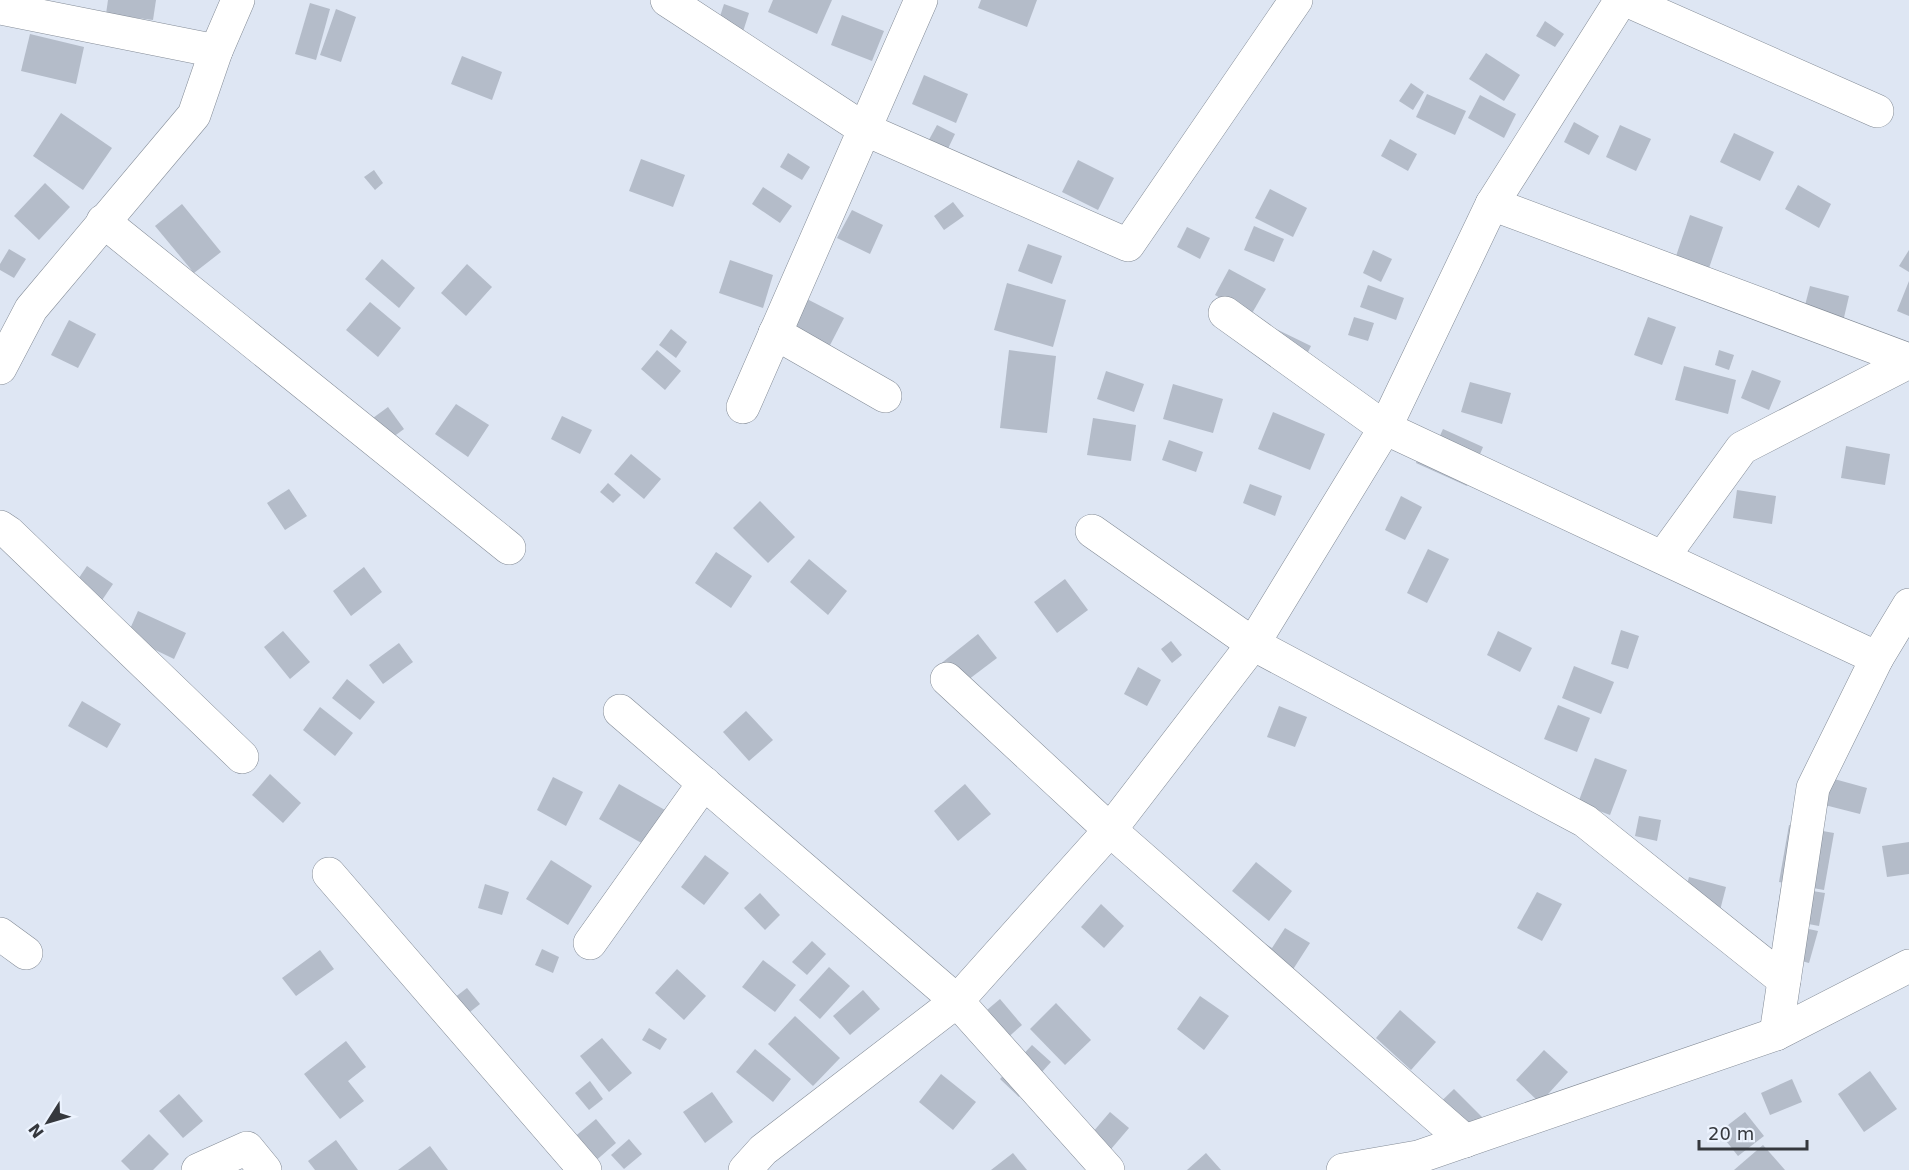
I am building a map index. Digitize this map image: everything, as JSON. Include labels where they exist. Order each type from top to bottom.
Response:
[{"type":"street","points":[[0,368],[31,309],[194,115],[216,51],[238,0]]},
{"type":"street","points":[[667,0],[864,129],[1128,245],[1296,0]]},
{"type":"street","points":[[742,407],[921,0]]},
{"type":"street","points":[[745,1170],[763,1150],[957,1001],[1110,830],[1253,644],[1385,428],[1492,204],[1621,0]]},
{"type":"street","points":[[1626,0],[1877,111]]},
{"type":"street","points":[[0,9],[216,51]]},
{"type":"street","points":[[1492,204],[1909,361]]},
{"type":"street","points":[[103,221],[509,548]]},
{"type":"street","points":[[1225,313],[1385,428],[1877,658]]},
{"type":"street","points":[[775,333],[885,396]]},
{"type":"street","points":[[1663,557],[1742,448],[1909,361]]},
{"type":"street","points":[[0,527],[9,533],[242,757]]},
{"type":"street","points":[[1092,531],[1253,644],[1586,821],[1784,980]]},
{"type":"street","points":[[1776,1034],[1813,788],[1877,658],[1909,605]]},
{"type":"street","points":[[947,679],[1110,830],[1465,1141]]},
{"type":"street","points":[[620,711],[957,1001],[1108,1170]]},
{"type":"street","points":[[590,943],[704,783]]},
{"type":"street","points":[[329,874],[585,1170]]},
{"type":"street","points":[[1343,1170],[1418,1157],[1776,1034],[1909,966]]},
{"type":"street","points":[[198,1170],[247,1148],[265,1170]]},
{"type":"building","points":[[108,0],[156,0],[153,20],[106,14]]},
{"type":"building","points":[[773,0],[832,0],[817,34],[768,12]]},
{"type":"building","points":[[981,0],[1037,0],[1027,27],[978,8]]},
{"type":"building","points":[[310,3],[330,9],[316,60],[295,54]]},
{"type":"building","points":[[724,4],[749,13],[740,41],[715,32]]},
{"type":"building","points":[[336,9],[356,17],[341,62],[320,55]]},
{"type":"building","points":[[842,15],[884,31],[872,61],[831,45]]},
{"type":"building","points":[[1545,21],[1564,34],[1555,47],[1536,36]]},
{"type":"building","points":[[30,34],[84,47],[76,84],[21,71]]},
{"type":"building","points":[[1486,53],[1520,75],[1504,101],[1469,79]]},
{"type":"building","points":[[462,56],[502,72],[492,100],[451,84]]},
{"type":"building","points":[[924,75],[968,94],[956,123],[912,104]]},
{"type":"building","points":[[1411,83],[1424,92],[1413,110],[1399,101]]},
{"type":"building","points":[[1427,94],[1466,111],[1455,135],[1416,117]]},
{"type":"building","points":[[1480,95],[1516,114],[1504,138],[1468,118]]},
{"type":"building","points":[[61,113],[112,148],[83,190],[33,156]]},
{"type":"building","points":[[1574,122],[1599,136],[1589,155],[1564,142]]},
{"type":"building","points":[[937,125],[955,134],[944,157],[925,147]]},
{"type":"building","points":[[1620,125],[1651,139],[1636,171],[1606,157]]},
{"type":"building","points":[[1734,133],[1774,152],[1760,181],[1720,162]]},
{"type":"building","points":[[1390,139],[1417,154],[1408,171],[1381,156]]},
{"type":"building","points":[[788,153],[810,167],[802,180],[780,167]]},
{"type":"building","points":[[641,159],[685,175],[673,207],[629,191]]},
{"type":"building","points":[[1078,160],[1114,178],[1098,210],[1062,192]]},
{"type":"building","points":[[374,170],[383,183],[375,190],[364,177]]},
{"type":"building","points":[[45,183],[70,207],[39,240],[14,216]]},
{"type":"building","points":[[1798,185],[1831,204],[1819,228],[1785,209]]},
{"type":"building","points":[[763,187],[792,206],[780,223],[752,204]]},
{"type":"building","points":[[1270,189],[1307,208],[1293,237],[1255,218]]},
{"type":"building","points":[[953,202],[964,216],[944,230],[934,216]]},
{"type":"building","points":[[182,204],[221,252],[194,273],[155,226]]},
{"type":"building","points":[[852,210],[883,225],[870,254],[837,238]]},
{"type":"building","points":[[1690,215],[1723,227],[1708,271],[1675,259]]},
{"type":"building","points":[[1254,226],[1284,239],[1274,262],[1244,250]]},
{"type":"building","points":[[1187,227],[1210,238],[1200,259],[1177,247]]},
{"type":"building","points":[[1028,244],[1062,256],[1052,284],[1018,271]]},
{"type":"building","points":[[9,249],[26,259],[14,278],[0,270],[0,264]]},
{"type":"building","points":[[1373,250],[1392,259],[1381,282],[1363,273]]},
{"type":"building","points":[[1909,250],[1909,272],[1899,266]]},
{"type":"building","points":[[382,259],[415,288],[399,308],[365,279]]},
{"type":"building","points":[[730,260],[773,275],[763,308],[719,293]]},
{"type":"building","points":[[467,264],[492,287],[466,316],[441,293]]},
{"type":"building","points":[[1229,269],[1266,289],[1251,315],[1215,295]]},
{"type":"building","points":[[1909,281],[1909,316],[1897,311]]},
{"type":"building","points":[[1007,283],[1066,300],[1053,347],[994,330]]},
{"type":"building","points":[[1368,285],[1404,298],[1396,320],[1360,307]]},
{"type":"building","points":[[1810,286],[1849,296],[1842,326],[1802,317]]},
{"type":"building","points":[[807,299],[844,318],[828,349],[791,330]]},
{"type":"building","points":[[370,302],[401,328],[378,357],[346,330]]},
{"type":"building","points":[[1354,317],[1374,323],[1368,341],[1348,335]]},
{"type":"building","points":[[1648,317],[1676,327],[1662,365],[1634,355]]},
{"type":"building","points":[[69,320],[96,334],[78,368],[51,355]]},
{"type":"building","points":[[1274,328],[1311,346],[1302,364]]},
{"type":"building","points":[[671,329],[687,342],[676,358],[659,345]]},
{"type":"building","points":[[657,350],[681,371],[665,390],[641,369]]},
{"type":"building","points":[[1009,350],[1056,356],[1047,433],[1000,428]]},
{"type":"building","points":[[1719,350],[1734,355],[1729,370],[1715,365]]},
{"type":"building","points":[[1684,366],[1736,380],[1728,414],[1675,400]]},
{"type":"building","points":[[1752,370],[1781,381],[1769,410],[1741,398]]},
{"type":"building","points":[[1106,371],[1144,384],[1134,412],[1097,399]]},
{"type":"building","points":[[1470,382],[1511,393],[1502,424],[1461,412]]},
{"type":"building","points":[[1173,384],[1223,399],[1213,433],[1163,419]]},
{"type":"building","points":[[456,404],[489,425],[468,457],[435,434]]},
{"type":"building","points":[[388,407],[404,429],[389,440],[373,418]]},
{"type":"building","points":[[1273,412],[1325,434],[1310,470],[1258,449]]},
{"type":"building","points":[[562,416],[592,430],[580,454],[551,439]]},
{"type":"building","points":[[1093,418],[1136,425],[1131,461],[1087,455]]},
{"type":"building","points":[[1443,429],[1483,447],[1467,486],[1416,463],[1427,436],[1438,440]]},
{"type":"building","points":[[1169,440],[1203,452],[1196,472],[1162,460]]},
{"type":"building","points":[[1846,446],[1890,454],[1885,485],[1841,478]]},
{"type":"building","points":[[631,454],[661,479],[644,499],[614,474]]},
{"type":"building","points":[[608,483],[621,495],[613,503],[600,492]]},
{"type":"building","points":[[1250,484],[1282,496],[1275,516],[1243,503]]},
{"type":"building","points":[[289,489],[307,516],[285,530],[267,503]]},
{"type":"building","points":[[1737,490],[1776,496],[1772,524],[1733,518]]},
{"type":"building","points":[[1401,496],[1422,507],[1405,540],[1385,530]]},
{"type":"building","points":[[760,501],[795,537],[768,563],[733,528]]},
{"type":"building","points":[[1428,549],[1449,559],[1427,603],[1407,593]]},
{"type":"building","points":[[716,552],[752,576],[731,608],[695,583]]},
{"type":"building","points":[[809,559],[847,591],[828,615],[790,582]]},
{"type":"building","points":[[87,566],[113,584],[90,618],[64,600]]},
{"type":"building","points":[[364,567],[382,592],[351,616],[333,591]]},
{"type":"building","points":[[1065,579],[1088,610],[1057,633],[1034,602]]},
{"type":"building","points":[[138,611],[186,633],[174,659],[145,645],[121,649]]},
{"type":"building","points":[[1621,630],[1639,636],[1628,669],[1611,664]]},
{"type":"building","points":[[283,631],[310,662],[290,679],[264,647]]},
{"type":"building","points":[[1498,631],[1532,648],[1520,672],[1487,655]]},
{"type":"building","points":[[978,634],[997,658],[952,692],[934,669]]},
{"type":"building","points":[[1171,641],[1182,655],[1172,663],[1161,649]]},
{"type":"building","points":[[399,643],[413,662],[383,684],[369,665]]},
{"type":"building","points":[[1574,666],[1614,682],[1601,714],[1562,698]]},
{"type":"building","points":[[1138,667],[1161,680],[1147,706],[1124,694]]},
{"type":"building","points":[[347,679],[375,702],[360,720],[332,698]]},
{"type":"building","points":[[82,701],[121,724],[107,748],[68,726]]},
{"type":"building","points":[[1558,705],[1590,718],[1577,752],[1544,739]]},
{"type":"building","points":[[1279,706],[1307,717],[1295,747],[1267,737]]},
{"type":"building","points":[[320,707],[353,733],[335,756],[303,730]]},
{"type":"building","points":[[746,711],[773,740],[749,761],[723,732]]},
{"type":"building","points":[[1595,758],[1627,770],[1610,815],[1578,803]]},
{"type":"building","points":[[270,774],[301,803],[283,823],[252,795]]},
{"type":"building","points":[[1816,774],[1867,788],[1860,814],[1809,801]]},
{"type":"building","points":[[553,777],[583,792],[566,826],[537,810]]},
{"type":"building","points":[[619,784],[665,810],[645,845],[599,819]]},
{"type":"building","points":[[965,784],[991,814],[958,841],[934,811]]},
{"type":"building","points":[[1639,816],[1661,820],[1657,841],[1635,836]]},
{"type":"building","points":[[1789,825],[1834,833],[1824,890],[1779,882]]},
{"type":"building","points":[[1909,842],[1909,874],[1887,877],[1882,846]]},
{"type":"building","points":[[705,855],[729,873],[704,905],[681,887]]},
{"type":"building","points":[[551,860],[592,886],[568,925],[526,899]]},
{"type":"building","points":[[1256,862],[1292,891],[1269,921],[1232,891]]},
{"type":"building","points":[[1689,877],[1726,887],[1718,918],[1681,907]]},
{"type":"building","points":[[485,884],[509,892],[502,915],[478,908]]},
{"type":"building","points":[[1781,886],[1825,893],[1819,926],[1776,918]]},
{"type":"building","points":[[1537,892],[1562,904],[1542,941],[1517,928]]},
{"type":"building","points":[[760,893],[780,915],[765,930],[744,908]]},
{"type":"building","points":[[1101,904],[1124,926],[1104,948],[1081,927]]},
{"type":"building","points":[[1795,926],[1818,931],[1809,963],[1786,957]]},
{"type":"building","points":[[1285,928],[1310,943],[1283,985],[1259,940],[1272,948]]},
{"type":"building","points":[[812,941],[826,954],[807,975],[792,962]]},
{"type":"building","points":[[542,949],[559,957],[553,973],[535,965]]},
{"type":"building","points":[[320,950],[334,969],[296,996],[282,978]]},
{"type":"building","points":[[763,960],[796,985],[775,1012],[742,987]]},
{"type":"building","points":[[829,967],[850,986],[820,1019],[799,1000]]},
{"type":"building","points":[[677,969],[706,996],[684,1020],[655,993]]},
{"type":"building","points":[[467,988],[480,1004],[451,1027],[437,1011]]},
{"type":"building","points":[[863,990],[880,1009],[850,1035],[833,1016]]},
{"type":"building","points":[[1200,996],[1229,1016],[1204,1050],[1177,1029]]},
{"type":"building","points":[[1000,999],[1022,1025],[1003,1042],[981,1015]]},
{"type":"building","points":[[1056,1003],[1091,1040],[1065,1065],[1030,1029]]},
{"type":"building","points":[[1400,1010],[1436,1042],[1411,1070],[1376,1038]]},
{"type":"building","points":[[795,1016],[840,1058],[813,1086],[768,1044]]},
{"type":"building","points":[[649,1028],[667,1039],[660,1050],[642,1040]]},
{"type":"building","points":[[602,1038],[632,1073],[609,1092],[580,1056]]},
{"type":"building","points":[[346,1041],[366,1067],[348,1081],[364,1101],[340,1119],[304,1074]]},
{"type":"building","points":[[1032,1045],[1051,1062],[1019,1097],[1000,1079]]},
{"type":"building","points":[[755,1049],[791,1079],[773,1102],[736,1072]]},
{"type":"building","points":[[1544,1050],[1568,1072],[1540,1103],[1516,1080]]},
{"type":"building","points":[[1870,1071],[1897,1109],[1864,1132],[1838,1094]]},
{"type":"building","points":[[941,1074],[976,1102],[953,1130],[919,1102]]},
{"type":"building","points":[[1792,1079],[1802,1102],[1770,1115],[1761,1093]]},
{"type":"building","points":[[590,1081],[603,1099],[589,1110],[575,1093]]},
{"type":"building","points":[[1454,1089],[1483,1118],[1458,1144],[1428,1114]]},
{"type":"building","points":[[712,1092],[733,1122],[705,1143],[683,1112]]},
{"type":"building","points":[[179,1094],[203,1121],[183,1138],[159,1111]]},
{"type":"building","points":[[1110,1112],[1129,1128],[1100,1162],[1081,1146]]},
{"type":"building","points":[[1745,1112],[1764,1136],[1738,1156],[1719,1132]]},
{"type":"building","points":[[596,1119],[616,1143],[585,1170],[560,1149]]},
{"type":"building","points":[[149,1134],[169,1154],[153,1170],[130,1170],[121,1161]]},
{"type":"building","points":[[629,1139],[642,1154],[624,1169],[611,1155]]},
{"type":"building","points":[[336,1140],[358,1170],[315,1170],[308,1161]]},
{"type":"building","points":[[1763,1145],[1785,1170],[1734,1170]]},
{"type":"building","points":[[430,1146],[448,1170],[398,1170]]},
{"type":"building","points":[[1013,1153],[1027,1170],[991,1170]]},
{"type":"building","points":[[1206,1153],[1221,1170],[1187,1170]]}]
